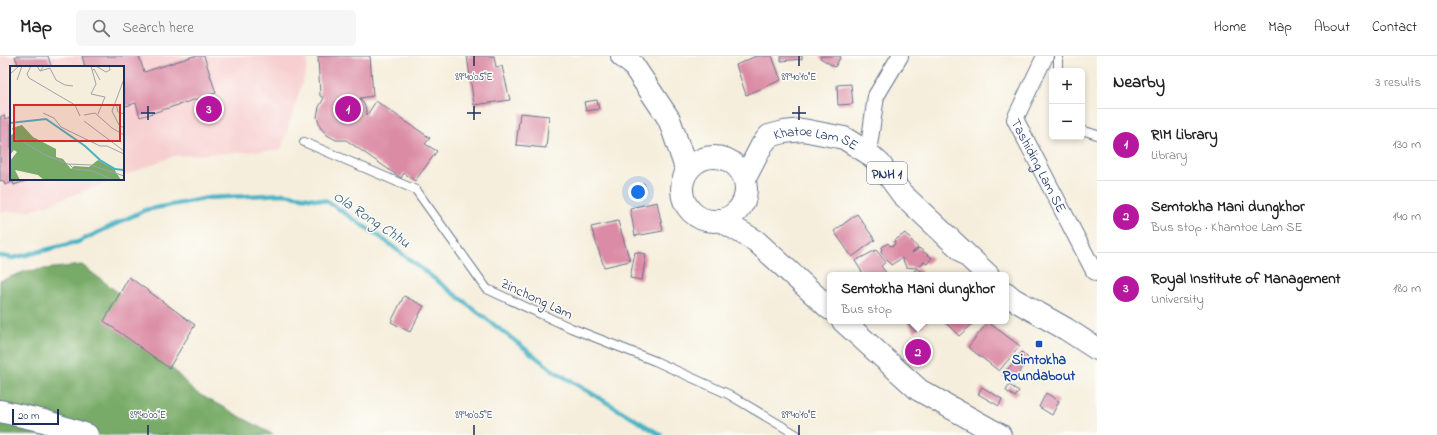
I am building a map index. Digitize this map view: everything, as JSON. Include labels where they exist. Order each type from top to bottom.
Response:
[{"type":"main road","points":[[622,56],[633,65],[669,119],[675,136],[695,164]]},
{"type":"main road","name":"Khatoe Lam SE","points":[[745,178],[762,145],[769,136],[784,132],[803,130],[844,138],[868,153],[880,164],[902,194],[985,272]]},
{"type":"main road","name":"Khatoe Lam SE","points":[[725,158],[762,145]]},
{"type":"main road","points":[[718,156],[725,158],[737,166],[745,178],[747,188],[741,207],[736,213],[728,218],[712,221],[703,219],[689,210],[682,195],[683,178],[695,164],[718,156]]},
{"type":"main road","points":[[741,207],[756,242]]},
{"type":"main road","points":[[720,220],[756,242],[827,306]]},
{"type":"main road","points":[[1009,295],[1013,299],[1066,329],[1097,350]]},
{"type":"main road","points":[[846,324],[919,390],[1000,435]]},
{"type":"main road","points":[[0,412],[44,421],[87,435]]},
{"type":"street","points":[[868,153],[876,96],[900,56]]},
{"type":"street","name":"Tashiding Lam SE","points":[[1045,56],[1015,119],[1094,271],[1097,273]]},
{"type":"lane","points":[[1058,56],[1058,68]]},
{"type":"lane","points":[[1085,131],[1097,135]]},
{"type":"lane","name":"Zinchong Lam","points":[[304,142],[416,190],[487,289],[571,328],[655,361],[728,394],[797,435]]},
{"type":"shaded area","points":[[0,56],[307,56],[307,68],[281,150],[174,156],[124,176],[124,66],[10,66],[10,180],[112,180],[31,211],[0,212]]},
{"type":"green space","points":[[82,265],[155,321],[158,354],[195,392],[274,435],[0,435],[0,281],[26,271]]},
{"type":"building","points":[[15,56],[48,56],[51,66],[19,66]]},
{"type":"building","points":[[82,56],[139,56],[144,72],[194,56],[204,56],[216,93],[140,117],[136,103],[124,107],[124,66],[85,66]]},
{"type":"building","points":[[318,56],[370,56],[373,96],[360,98],[365,106],[367,115],[376,101],[430,138],[425,144],[437,151],[415,181],[404,173],[401,178],[346,140],[336,140],[327,135],[320,127],[317,117],[319,107],[324,98],[320,96]]},
{"type":"building","points":[[467,56],[494,56],[496,67],[502,66],[510,100],[474,105]]},
{"type":"building","points":[[756,56],[772,56],[781,80],[746,95],[736,65]]},
{"type":"building","points":[[781,56],[802,56],[802,59],[781,61]]},
{"type":"building","points":[[821,56],[841,56],[835,67],[820,58]]},
{"type":"building","points":[[851,84],[853,104],[838,105],[837,85]]},
{"type":"building","points":[[597,100],[599,109],[586,111],[584,102]]},
{"type":"building","points":[[520,113],[549,116],[546,148],[516,145]]},
{"type":"building","points":[[4,115],[5,119],[10,117],[10,180],[28,180],[14,185],[13,182],[5,185],[3,180],[0,181],[0,117]]},
{"type":"building","points":[[644,183],[646,189],[636,193],[634,187]]},
{"type":"building","points":[[657,202],[663,231],[635,236],[630,208]]},
{"type":"building","points":[[857,214],[875,240],[852,257],[834,231]]},
{"type":"building","points":[[618,221],[630,261],[604,267],[591,227]]},
{"type":"building","points":[[905,233],[918,248],[912,253],[919,248],[932,258],[927,264],[924,262],[916,268],[906,267],[902,258],[891,265],[881,252],[882,247],[888,243],[890,246],[894,245],[894,241]]},
{"type":"building","points":[[876,250],[886,262],[881,266],[886,272],[862,272],[855,261]]},
{"type":"building","points":[[635,252],[646,254],[642,280],[630,278]]},
{"type":"building","points":[[918,268],[921,272],[913,272]]},
{"type":"building","points":[[129,277],[195,325],[169,368],[104,321]]},
{"type":"building","points":[[404,296],[424,306],[410,332],[391,322]]},
{"type":"building","points":[[908,324],[924,324],[915,332]]},
{"type":"building","points":[[947,324],[973,324],[959,336]]},
{"type":"building","points":[[986,324],[991,324],[1020,346],[999,371],[968,347]]},
{"type":"building","points":[[1022,352],[1029,359],[1013,381],[1003,375]]},
{"type":"building","points":[[1009,385],[1019,391],[1015,397],[1006,391]]},
{"type":"building","points":[[982,387],[1002,399],[999,406],[978,394]]},
{"type":"building","points":[[1046,393],[1059,401],[1052,415],[1039,407]]},
{"type":"waterway","name":"Ola Rong Chhu","points":[[0,256],[13,258],[78,242],[145,210],[208,198],[284,194],[327,201],[383,239],[554,371],[661,435]]},
{"type":"place","name":"Royal Institute of Management","points":[[209,109]]},
{"type":"place","name":"RIM Library","points":[[348,109]]},
{"type":"place","name":"Simtokha Roundabout","points":[[1039,344]]},
{"type":"place","name":"Semtokha Mani dungkhor","points":[[918,352]]}]
